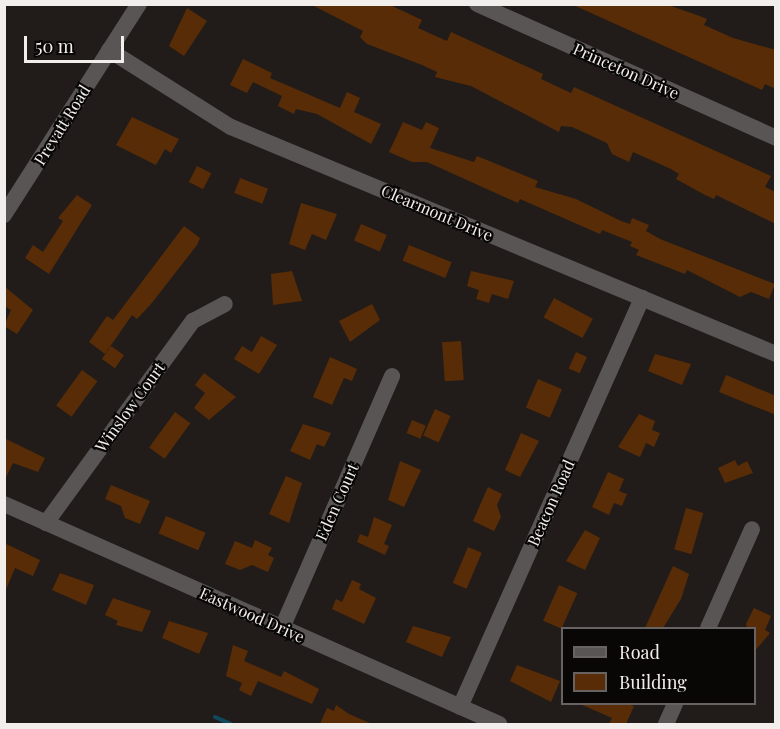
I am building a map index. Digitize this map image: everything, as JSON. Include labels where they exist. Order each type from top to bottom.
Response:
[{"type":"street","name":"Prevatt Road","points":[[4,215],[139,4]]},
{"type":"street","name":"Princeton Drive","points":[[477,4],[776,138]]},
{"type":"street","name":"Clearmont Drive","points":[[109,50],[231,127],[776,354]]},
{"type":"street","name":"Beacon Road","points":[[460,707],[642,298]]},
{"type":"street","name":"Winslow Court","points":[[46,522],[193,321],[225,304]]},
{"type":"street","name":"Eden Court","points":[[282,628],[392,376]]},
{"type":"street","name":"Eastwood Drive","points":[[4,504],[499,724]]},
{"type":"street","points":[[708,627],[752,529]]},
{"type":"street","points":[[666,724],[675,705]]},
{"type":"building","points":[[310,4],[388,4],[422,20],[418,28],[447,41],[451,32],[543,74],[541,79],[571,93],[574,87],[771,176],[765,187],[776,192],[776,224],[716,195],[714,199],[705,195],[676,179],[679,174],[671,169],[633,152],[629,162],[612,154],[607,143],[572,127],[561,126],[559,132],[471,86],[435,77],[437,72],[367,44],[360,37],[363,31]]},
{"type":"building","points":[[571,4],[665,4],[707,19],[704,25],[733,38],[776,50],[776,89],[765,84],[762,90]]},
{"type":"building","points":[[187,8],[207,21],[184,56],[169,46]]},
{"type":"building","points":[[243,59],[272,73],[270,78],[340,108],[347,92],[360,98],[354,112],[381,124],[371,144],[317,114],[296,109],[294,114],[278,106],[282,96],[253,82],[247,93],[230,85]]},
{"type":"building","points":[[132,117],[179,139],[171,153],[165,149],[156,165],[116,145]]},
{"type":"building","points":[[403,122],[422,130],[426,122],[439,128],[430,148],[474,162],[477,156],[538,181],[535,187],[576,199],[630,224],[632,218],[649,225],[646,231],[660,239],[775,284],[769,299],[751,292],[740,297],[687,270],[685,274],[636,255],[639,250],[630,246],[632,242],[602,230],[600,234],[520,199],[518,203],[427,162],[412,162],[389,152]]},
{"type":"building","points":[[197,166],[211,173],[203,189],[189,182]]},
{"type":"building","points":[[240,178],[268,189],[262,204],[234,193]]},
{"type":"building","points":[[77,195],[92,205],[49,274],[25,258],[33,245],[43,252],[63,221],[58,218]]},
{"type":"building","points":[[301,203],[337,214],[326,240],[312,234],[305,250],[289,244]]},
{"type":"building","points":[[361,224],[387,235],[380,252],[354,241]]},
{"type":"building","points":[[184,226],[200,238],[197,245],[151,304],[137,319],[132,315],[105,354],[89,342],[107,316],[113,320]]},
{"type":"building","points":[[409,245],[452,262],[445,278],[403,261]]},
{"type":"building","points":[[292,271],[302,301],[273,305],[271,274]]},
{"type":"building","points":[[471,271],[514,281],[508,299],[492,294],[489,303],[476,299],[479,290],[467,286]]},
{"type":"building","points":[[4,286],[33,310],[17,334],[4,326],[11,310],[4,306]]},
{"type":"building","points":[[554,298],[593,319],[583,338],[544,317]]},
{"type":"building","points":[[372,304],[380,320],[350,342],[339,321]]},
{"type":"building","points":[[261,336],[277,345],[259,374],[234,359],[242,346],[252,352]]},
{"type":"building","points":[[461,341],[464,380],[445,381],[442,342]]},
{"type":"building","points":[[111,346],[124,355],[115,368],[102,359]]},
{"type":"building","points":[[576,352],[587,357],[580,373],[569,368]]},
{"type":"building","points":[[655,354],[691,364],[682,385],[648,371]]},
{"type":"building","points":[[330,357],[357,369],[352,381],[344,378],[332,405],[313,397]]},
{"type":"building","points":[[82,370],[97,381],[72,417],[56,406]]},
{"type":"building","points":[[204,373],[236,397],[209,420],[194,408],[205,393],[195,385]]},
{"type":"building","points":[[726,375],[776,396],[776,415],[719,392]]},
{"type":"building","points":[[538,379],[562,389],[550,418],[526,408]]},
{"type":"building","points":[[435,409],[451,416],[439,442],[423,435]]},
{"type":"building","points":[[175,412],[190,423],[165,459],[149,448]]},
{"type":"building","points":[[639,414],[655,421],[652,430],[660,433],[654,447],[646,443],[640,457],[618,447]]},
{"type":"building","points":[[412,420],[426,426],[420,439],[407,433]]},
{"type":"building","points":[[303,424],[331,433],[324,447],[317,444],[310,460],[290,451]]},
{"type":"building","points":[[521,433],[539,441],[520,477],[505,470]]},
{"type":"building","points":[[4,438],[45,458],[38,472],[13,463],[4,481]]},
{"type":"building","points":[[735,460],[738,466],[747,461],[753,473],[725,483],[718,468]]},
{"type":"building","points":[[400,461],[421,470],[404,507],[388,500]]},
{"type":"building","points":[[608,472],[624,479],[619,491],[627,494],[622,506],[614,503],[609,515],[592,507]]},
{"type":"building","points":[[286,476],[302,483],[289,523],[269,514]]},
{"type":"building","points":[[111,485],[150,501],[140,524],[125,518],[121,506],[105,499]]},
{"type":"building","points":[[488,487],[502,494],[497,505],[501,517],[494,531],[473,521]]},
{"type":"building","points":[[686,508],[703,513],[691,554],[674,549]]},
{"type":"building","points":[[166,516],[206,533],[198,550],[159,533]]},
{"type":"building","points":[[374,517],[392,525],[384,544],[389,546],[385,555],[357,542],[360,534],[368,537]]},
{"type":"building","points":[[585,530],[600,538],[585,570],[566,561]]},
{"type":"building","points":[[255,540],[272,548],[268,555],[274,558],[268,572],[252,565],[240,570],[225,564],[235,541],[252,548]]},
{"type":"building","points":[[4,543],[40,560],[33,576],[15,568],[5,592]]},
{"type":"building","points":[[468,547],[482,553],[467,589],[453,583]]},
{"type":"building","points":[[673,566],[689,574],[681,599],[664,627],[645,627]]},
{"type":"building","points":[[60,573],[94,585],[86,605],[52,590]]},
{"type":"building","points":[[352,580],[361,584],[359,589],[376,598],[364,624],[332,609],[336,599],[342,602]]},
{"type":"building","points":[[559,585],[577,593],[561,629],[543,621]]},
{"type":"building","points":[[113,598],[151,611],[142,632],[116,625],[118,621],[105,615]]},
{"type":"building","points":[[754,608],[771,616],[765,630],[770,633],[756,650],[756,627],[747,627]]},
{"type":"building","points":[[169,621],[208,633],[199,654],[162,638]]},
{"type":"building","points":[[413,626],[451,637],[442,657],[406,642]]},
{"type":"building","points":[[233,645],[248,651],[244,661],[281,677],[284,671],[319,689],[312,704],[258,681],[251,696],[239,690],[242,683],[226,676]]},
{"type":"building","points":[[517,665],[560,681],[551,702],[510,681]]},
{"type":"building","points":[[336,705],[349,714],[372,724],[320,724],[327,708],[334,711]]},
{"type":"building","points":[[582,705],[634,706],[626,724],[609,724],[612,718]]},
{"type":"waterway","points":[[215,717],[231,724]]}]
